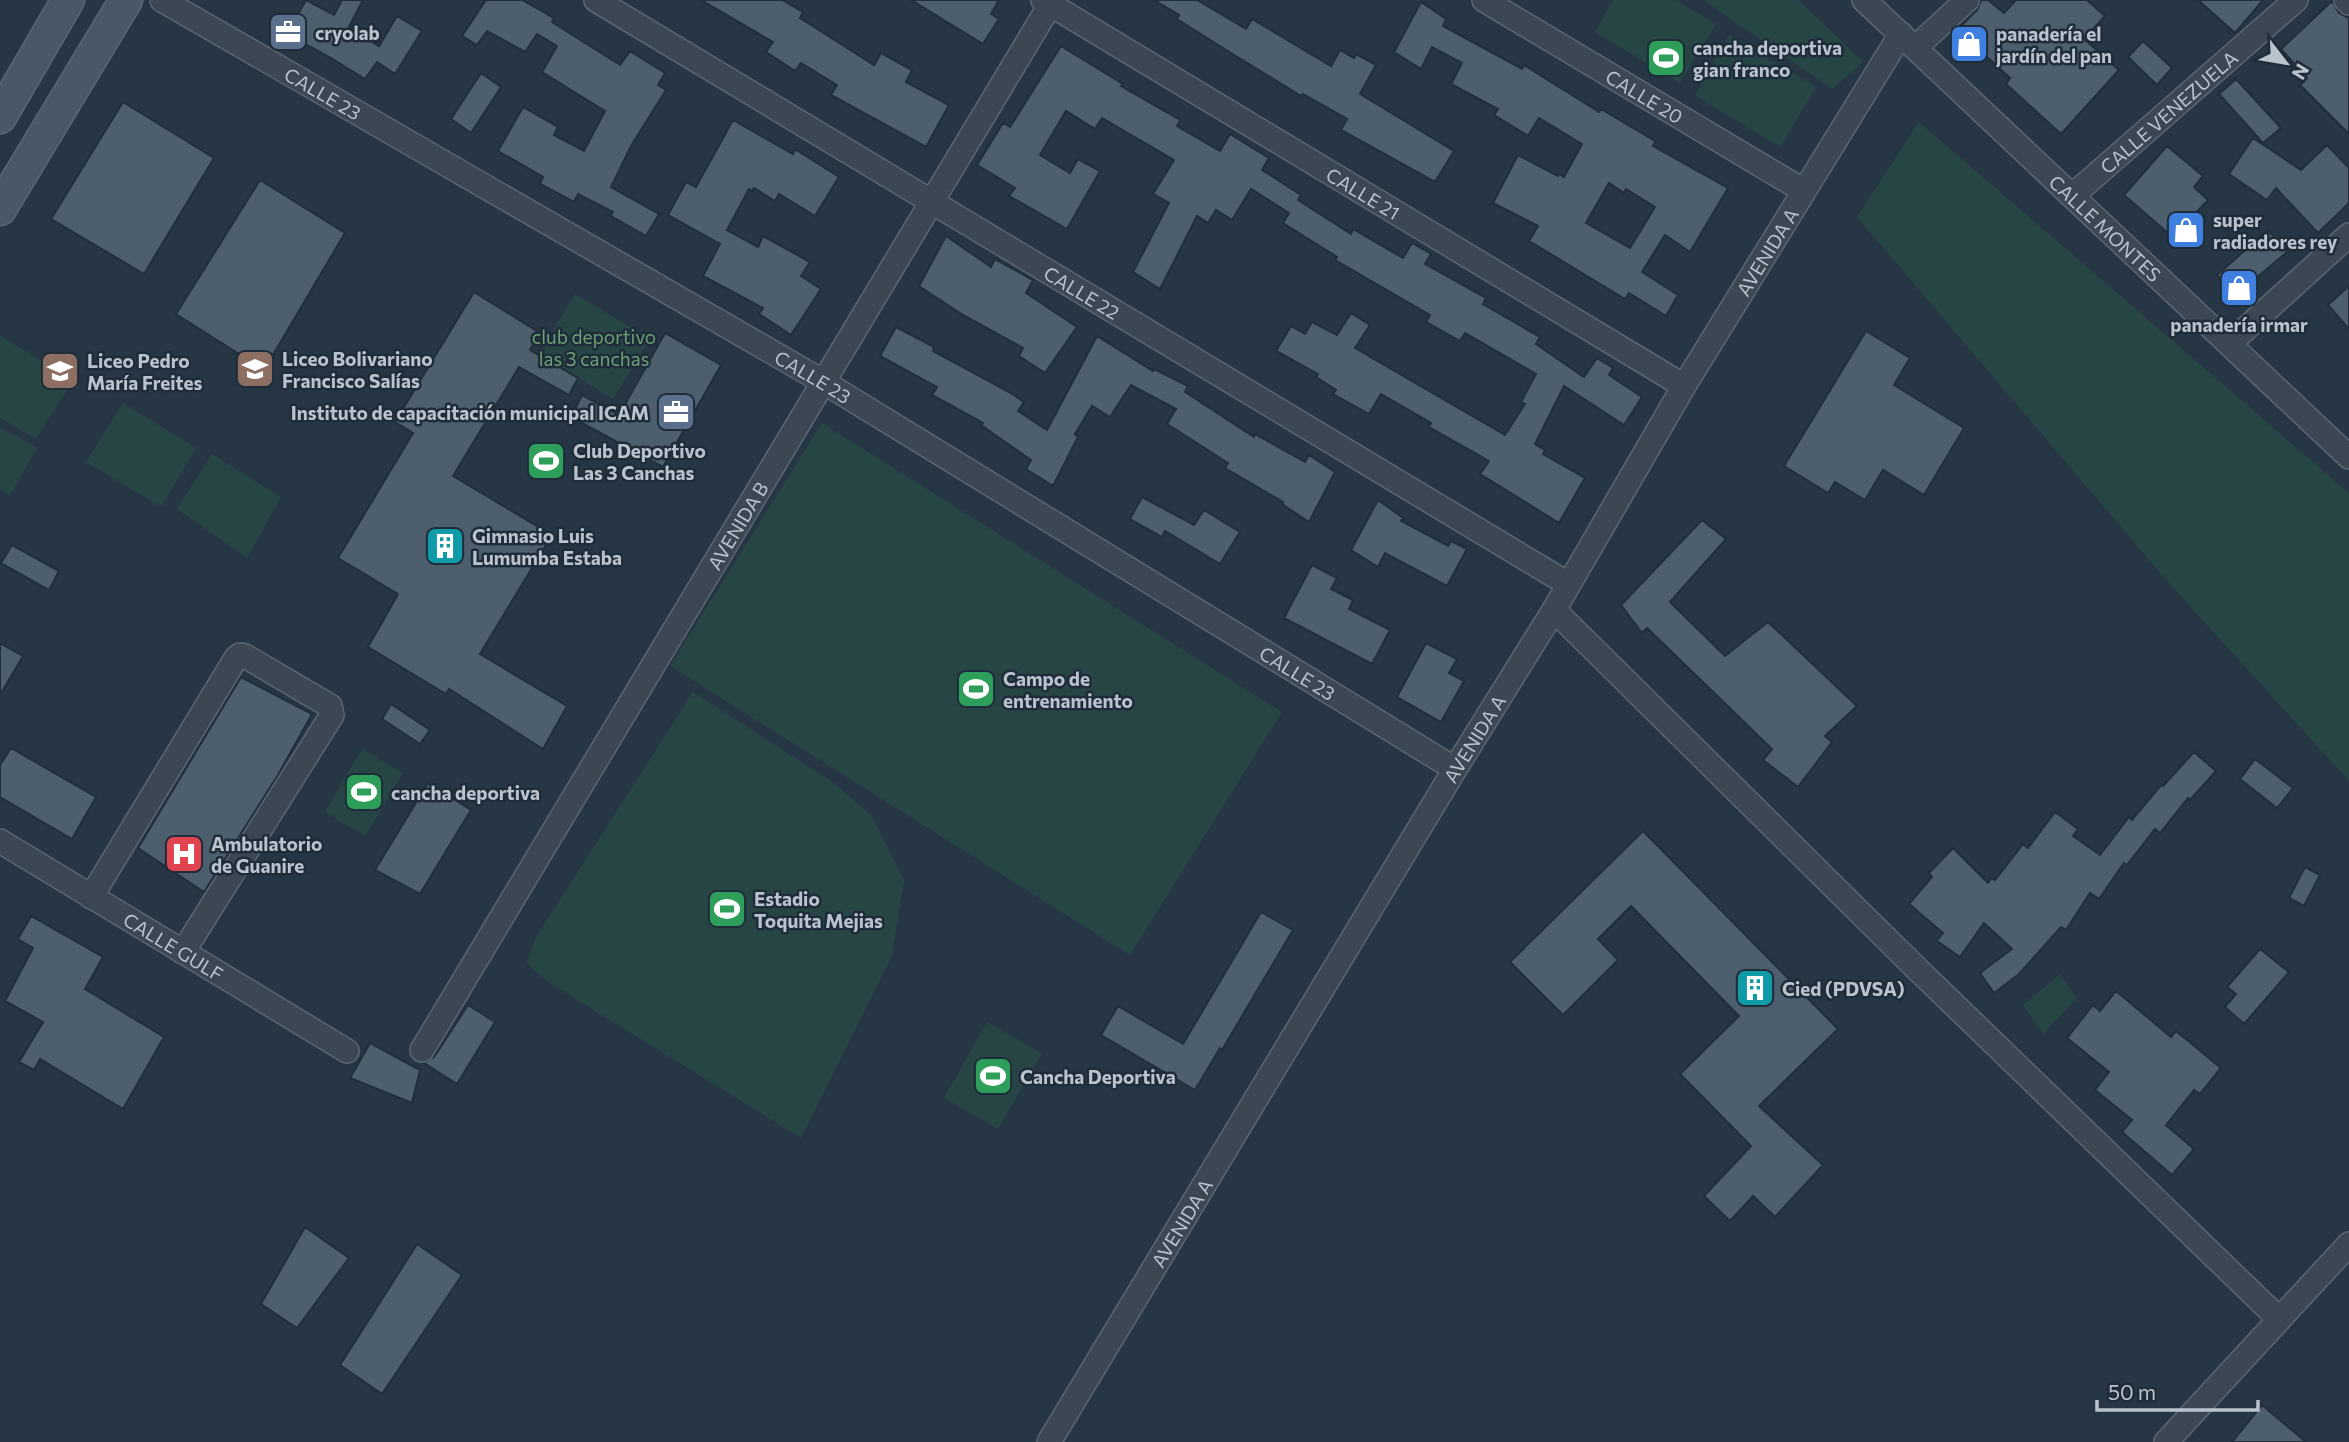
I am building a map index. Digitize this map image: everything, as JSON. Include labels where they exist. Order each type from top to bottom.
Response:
[{"type":"street","points":[[0,117],[68,0]]},
{"type":"street","points":[[0,209],[126,0]]},
{"type":"street","name":"CALLE 22","points":[[596,0],[1568,584]]},
{"type":"street","name":"CALLE 20","points":[[1484,0],[1804,191]]},
{"type":"street","name":"CALLE MONTES","points":[[1864,0],[2349,457]]},
{"type":"street","name":"AVENIDA A","points":[[1049,1442],[1455,769],[1554,610],[1684,386],[1804,191],[1908,41],[1967,0]]},
{"type":"street","name":"CALLE VENEZUELA","points":[[2072,196],[2296,0]]},
{"type":"street","name":"AVENIDA B","points":[[422,1050],[822,381],[933,202],[1049,1]]},
{"type":"street","name":"CALLE 21","points":[[1049,1],[1684,386]]},
{"type":"street","name":"CALLE 23","points":[[177,4],[822,381],[1455,769]]},
{"type":"street","points":[[2230,343],[2349,235]]},
{"type":"street","points":[[1554,610],[1912,964],[2280,1319]]},
{"type":"street","points":[[91,897],[236,658],[245,656],[330,706],[332,715],[183,952]]},
{"type":"street","name":"CALLE GULF","points":[[0,841],[347,1051]]},
{"type":"street","points":[[2166,1442],[2349,1244]]},
{"type":"green space","name":"cancha deportiva gian franco","points":[[1613,0],[1676,0],[1716,24],[1680,83],[1595,32]]},
{"type":"green space","points":[[1703,0],[1799,0],[1863,62],[1832,89]]},
{"type":"green space","points":[[1729,35],[1816,87],[1780,147],[1695,96]]},
{"type":"green space","points":[[1919,122],[2349,493],[2349,781],[2167,581],[1857,217]]},
{"type":"green space","name":"club deportivo las 3 canchas","points":[[575,294],[650,339],[613,399],[539,354]]},
{"type":"green space","points":[[0,336],[74,379],[36,439],[0,418]]},
{"type":"green space","points":[[123,403],[196,448],[161,507],[86,462]]},
{"type":"green space","name":"Campo de entrenamiento","points":[[822,423],[1282,712],[1130,955],[670,666]]},
{"type":"green space","points":[[0,427],[37,448],[10,495],[0,490]]},
{"type":"green space","points":[[212,454],[281,497],[247,558],[177,509]]},
{"type":"green space","name":"Estadio Toquita Mejias","points":[[693,692],[834,783],[871,815],[904,881],[892,956],[801,1138],[545,980],[526,962],[536,937]]},
{"type":"green space","name":"cancha deportiva","points":[[362,749],[403,773],[365,836],[325,812]]},
{"type":"green space","points":[[2060,974],[2077,998],[2043,1034],[2023,1005]]},
{"type":"green space","name":"Cancha Deportiva","points":[[987,1022],[1042,1053],[998,1129],[944,1098]]},
{"type":"building","points":[[306,0],[334,15],[342,0],[363,0],[349,27],[379,46],[397,16],[422,31],[395,74],[377,62],[365,79],[287,34]]},
{"type":"building","points":[[486,0],[522,0],[554,18],[552,22],[620,65],[630,51],[665,73],[658,85],[666,90],[631,146],[611,187],[659,214],[646,236],[611,216],[613,212],[578,194],[574,202],[540,184],[543,177],[498,151],[523,107],[558,127],[554,135],[584,151],[605,111],[542,72],[557,46],[537,34],[525,52],[487,31],[477,45],[462,36]]},
{"type":"building","points":[[701,0],[782,0],[803,12],[800,18],[874,65],[881,53],[912,70],[906,82],[949,105],[926,147],[831,95],[837,85],[801,63],[795,71],[766,52],[773,42]]},
{"type":"building","points":[[911,0],[999,0],[991,14],[999,19],[983,44]]},
{"type":"building","points":[[1154,0],[1197,0],[1246,29],[1252,19],[1331,66],[1340,50],[1354,58],[1356,54],[1376,65],[1360,94],[1454,151],[1435,182],[1341,130],[1347,119],[1303,94],[1301,96],[1231,53],[1177,19],[1179,15]]},
{"type":"building","points":[[1981,0],[1988,0],[2004,13],[2016,0],[2087,0],[2105,16],[2084,39],[2119,70],[2061,134],[2006,84],[2010,78],[1986,56],[1984,59],[1953,34],[1977,10]]},
{"type":"building","points":[[2198,0],[2263,0],[2235,33]]},
{"type":"building","points":[[2332,1],[2339,13],[2349,18],[2349,134],[2300,85],[2307,78],[2281,49]]},
{"type":"building","points":[[1421,2],[1446,19],[1443,26],[1522,69],[1524,65],[1599,112],[1601,109],[1655,141],[1653,146],[1728,188],[1690,252],[1665,235],[1642,272],[1678,295],[1666,316],[1629,293],[1625,299],[1529,241],[1538,226],[1493,203],[1518,155],[1564,177],[1582,144],[1539,118],[1528,136],[1494,115],[1498,109],[1451,84],[1462,63],[1432,47],[1421,69],[1394,52]],"holes":[[[1609,183],[1624,193],[1626,189],[1655,207],[1630,248],[1586,223]]]},
{"type":"building","points":[[2143,41],[2172,68],[2157,85],[2128,57]]},
{"type":"building","points":[[1061,46],[1123,84],[1121,86],[1180,120],[1177,126],[1220,151],[1230,134],[1269,158],[1262,170],[1301,195],[1298,200],[1351,234],[1353,229],[1403,258],[1412,243],[1431,254],[1425,264],[1486,298],[1483,304],[1540,337],[1536,344],[1584,377],[1597,358],[1613,368],[1609,375],[1642,397],[1624,425],[1564,386],[1535,444],[1545,450],[1543,454],[1585,478],[1559,523],[1480,474],[1489,461],[1429,427],[1431,423],[1381,394],[1369,414],[1333,394],[1336,390],[1316,377],[1318,374],[1276,351],[1291,326],[1305,334],[1312,322],[1337,335],[1351,313],[1370,325],[1355,348],[1505,435],[1525,404],[1521,402],[1536,374],[1465,333],[1460,341],[1426,322],[1430,315],[1335,260],[1337,257],[1283,223],[1289,213],[1251,189],[1232,220],[1216,210],[1208,223],[1197,216],[1160,289],[1133,272],[1169,203],[1153,194],[1174,160],[1102,118],[1095,129],[1066,111],[1040,155],[1070,173],[1078,159],[1100,171],[1067,229],[1009,196],[1015,188],[977,165],[1003,123],[1010,127]]},
{"type":"building","points":[[481,73],[501,87],[471,133],[451,119]]},
{"type":"building","points":[[2236,79],[2281,128],[2263,143],[2219,94]]},
{"type":"building","points":[[123,102],[214,158],[144,274],[51,219]]},
{"type":"building","points":[[733,120],[793,154],[795,149],[839,177],[815,216],[779,194],[775,201],[754,188],[752,191],[749,189],[727,230],[758,247],[763,236],[810,262],[801,276],[821,289],[791,335],[759,314],[763,308],[703,276],[720,244],[668,215],[686,182],[696,187]]},
{"type":"building","points":[[2253,138],[2301,170],[2327,145],[2349,168],[2349,203],[2318,233],[2276,188],[2267,200],[2229,174]]},
{"type":"building","points":[[2167,146],[2203,176],[2194,187],[2208,200],[2191,218],[2201,227],[2184,247],[2124,195]]},
{"type":"building","points":[[260,180],[345,233],[264,370],[176,314]]},
{"type":"building","points":[[2268,230],[2287,252],[2235,296],[2217,275]]},
{"type":"building","points":[[946,236],[991,267],[995,259],[1033,280],[1026,293],[1077,327],[1045,373],[1019,356],[1023,348],[963,315],[919,286]]},
{"type":"building","points":[[2349,286],[2349,329],[2328,305]]},
{"type":"building","points":[[474,292],[540,333],[530,350],[578,378],[569,395],[519,367],[453,476],[552,535],[480,654],[567,706],[543,749],[449,689],[446,694],[368,647],[398,594],[338,558],[413,433],[395,422]]},
{"type":"building","points":[[896,327],[934,347],[933,351],[1011,393],[1024,402],[1018,411],[1047,430],[1097,336],[1153,371],[1154,369],[1188,386],[1185,392],[1254,437],[1255,434],[1305,462],[1309,455],[1335,472],[1309,522],[1282,504],[1283,502],[1225,468],[1228,463],[1167,424],[1176,409],[1131,385],[1110,417],[1092,406],[1075,434],[1078,437],[1053,486],[1026,469],[1031,460],[981,425],[983,423],[932,395],[937,387],[880,356]]},
{"type":"building","points":[[1866,331],[1910,358],[1894,385],[1964,428],[1924,495],[1883,470],[1865,500],[1835,482],[1828,493],[1784,466]]},
{"type":"building","points":[[665,333],[721,365],[663,467],[571,417],[582,395],[619,415]]},
{"type":"building","points":[[1142,497],[1194,525],[1204,510],[1240,532],[1220,564],[1165,531],[1162,537],[1130,519]]},
{"type":"building","points":[[1378,500],[1403,518],[1401,521],[1448,546],[1451,541],[1467,549],[1447,586],[1385,553],[1378,567],[1351,550]]},
{"type":"building","points":[[1702,520],[1726,539],[1670,602],[1725,656],[1768,622],[1857,706],[1825,736],[1832,742],[1798,787],[1763,760],[1772,749],[1647,628],[1642,633],[1621,605]]},
{"type":"building","points":[[12,545],[59,571],[49,590],[1,563]]},
{"type":"building","points":[[1312,565],[1337,578],[1331,589],[1353,600],[1349,609],[1390,630],[1372,664],[1284,618]]},
{"type":"building","points":[[0,643],[23,656],[0,695]]},
{"type":"building","points":[[1426,643],[1457,659],[1449,673],[1464,681],[1441,722],[1397,697]]},
{"type":"building","points":[[241,677],[312,714],[278,775],[204,892],[138,848]]},
{"type":"building","points":[[391,704],[430,730],[420,744],[382,719]]},
{"type":"building","points":[[11,748],[96,797],[72,839],[0,797],[0,765]]},
{"type":"building","points":[[2194,752],[2216,771],[2190,800],[2188,798],[2160,833],[2155,829],[2127,865],[2124,863],[2099,899],[2090,893],[2066,930],[2061,927],[2019,974],[1994,993],[1980,973],[2012,949],[1984,923],[1960,957],[1937,941],[1943,933],[1909,904],[1932,877],[1929,873],[1953,848],[1988,883],[1991,878],[1995,880],[2023,844],[2028,848],[2055,812],[2078,829],[2073,836],[2100,855],[2129,817],[2132,820],[2161,785],[2163,786]]},
{"type":"building","points":[[2255,759],[2293,788],[2277,808],[2240,779]]},
{"type":"building","points":[[428,783],[471,810],[420,894],[375,870]]},
{"type":"building","name":"Cied (PDVSA)","points":[[1643,831],[1838,1029],[1759,1106],[1823,1165],[1775,1217],[1753,1196],[1730,1221],[1704,1196],[1751,1146],[1680,1074],[1739,1016],[1631,906],[1598,939],[1618,960],[1563,1015],[1510,962]]},
{"type":"building","points":[[2305,867],[2320,875],[2304,906],[2289,898]]},
{"type":"building","points":[[1261,912],[1293,930],[1222,1050],[1220,1048],[1195,1090],[1101,1035],[1118,1006],[1183,1044]]},
{"type":"building","points":[[31,916],[103,957],[85,989],[164,1037],[123,1109],[40,1059],[34,1070],[19,1062],[43,1022],[5,1001],[33,948],[18,939]]},
{"type":"building","points":[[2260,949],[2289,972],[2244,1024],[2225,1007],[2236,994],[2227,987]]},
{"type":"building","points":[[2116,991],[2171,1037],[2176,1031],[2221,1068],[2200,1094],[2194,1090],[2166,1125],[2194,1149],[2172,1175],[2122,1132],[2132,1120],[2095,1090],[2109,1072],[2067,1038],[2093,1005],[2100,1011]]},
{"type":"building","points":[[468,1005],[495,1022],[457,1084],[424,1063],[434,1057]]},
{"type":"building","points":[[370,1043],[420,1070],[412,1103],[350,1078]]},
{"type":"building","points":[[305,1227],[349,1258],[297,1328],[261,1304]]},
{"type":"building","points":[[417,1244],[462,1275],[382,1394],[340,1365]]},
{"type":"building","points":[[2262,1405],[2306,1442],[2232,1442]]},
{"type":"place","name":"cryolab","points":[[288,32]]},
{"type":"place","name":"panadería el jardín del pan","points":[[1969,44]]},
{"type":"place","name":"cancha deportiva gian franco","points":[[1666,58]]},
{"type":"place","name":"super radiadores rey","points":[[2186,230]]},
{"type":"place","name":"panadería irmar","points":[[2239,288]]},
{"type":"place","name":"Liceo Bolivariano Francisco Salías","points":[[255,369]]},
{"type":"place","name":"Liceo Pedro María Freites","points":[[60,371]]},
{"type":"place","name":"Instituto de capacitación municipal ICAM","points":[[676,412]]},
{"type":"place","name":"Club Deportivo Las 3 Canchas","points":[[546,461]]},
{"type":"place","name":"Gimnasio Luis Lumumba Estaba","points":[[445,546]]},
{"type":"place","name":"Campo de entrenamiento","points":[[976,689]]},
{"type":"place","name":"cancha deportiva","points":[[364,792]]},
{"type":"place","name":"Ambulatorio de Guanire","points":[[184,854]]},
{"type":"place","name":"Estadio Toquita Mejias","points":[[727,909]]},
{"type":"place","name":"Cied (PDVSA)","points":[[1755,988]]},
{"type":"place","name":"Cancha Deportiva","points":[[993,1076]]}]
